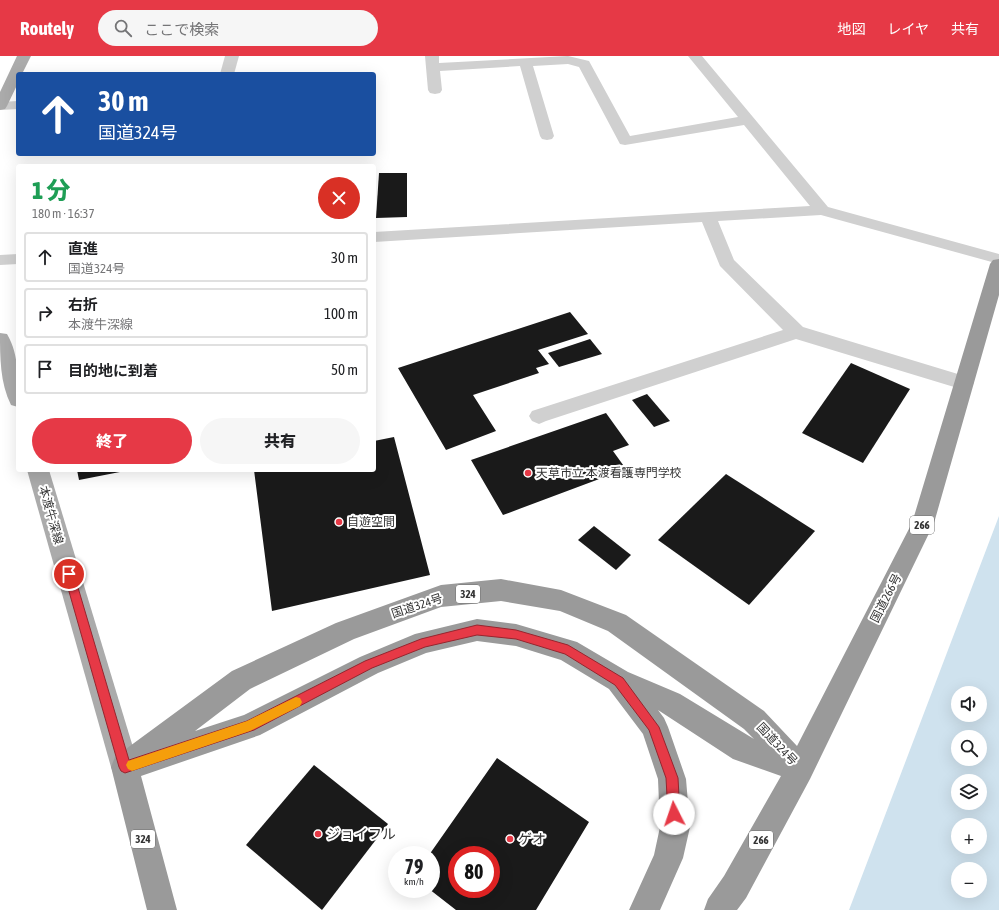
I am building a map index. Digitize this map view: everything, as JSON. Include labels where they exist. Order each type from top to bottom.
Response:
[{"type":"highway","name":"国道266号","points":[[719,910],[735,887],[800,769],[923,523],[999,264]]},
{"type":"highway","name":"国道324号","points":[[125,767],[241,680],[345,631],[441,596],[501,590],[561,602],[616,623],[754,720],[800,769]]},
{"type":"highway","name":"国道324号","points":[[125,767],[250,726],[369,665],[424,642],[477,630],[516,635],[568,650],[619,681],[671,703],[743,749],[800,769]]},
{"type":"highway","points":[[619,681],[654,727],[672,778],[675,826],[668,858],[644,910]]},
{"type":"highway","name":"324","points":[[125,767],[162,910]]},
{"type":"main road","points":[[16,72],[24,56]]},
{"type":"main road","points":[[0,106],[16,73]]},
{"type":"main road","points":[[0,339],[16,393]]},
{"type":"main road","name":"本渡牛深線","points":[[39,472],[125,767]]},
{"type":"street","points":[[227,72],[232,56]]},
{"type":"street","points":[[696,56],[822,210]]},
{"type":"street","points":[[435,90],[432,62],[524,62],[568,60],[584,64],[626,141],[748,120]]},
{"type":"street","points":[[524,62],[547,136]]},
{"type":"street","points":[[0,106],[16,105]]},
{"type":"street","points":[[376,238],[822,210],[999,259]]},
{"type":"street","points":[[708,217],[726,262],[796,332],[964,382]]},
{"type":"street","points":[[0,260],[16,259]]},
{"type":"street","points":[[539,416],[796,332]]},
{"type":"water","points":[[999,516],[999,910],[849,910]]},
{"type":"building","points":[[379,173],[407,173],[407,217],[376,218]]},
{"type":"building","points":[[570,312],[588,334],[538,350],[549,364],[536,368],[539,373],[473,395],[496,431],[446,450],[398,368]]},
{"type":"building","points":[[590,339],[602,354],[559,367],[548,353]]},
{"type":"building","points":[[851,363],[910,389],[863,463],[802,433]]},
{"type":"building","points":[[647,394],[670,421],[654,427],[632,400]]},
{"type":"building","points":[[606,413],[629,445],[613,451],[626,469],[503,515],[471,460]]},
{"type":"building","name":"自遊空間","points":[[394,437],[430,575],[272,611],[254,472],[376,472],[376,441]]},
{"type":"building","points":[[77,472],[120,472],[79,480]]},
{"type":"building","points":[[726,474],[815,531],[749,605],[658,540]]},
{"type":"building","points":[[594,526],[631,555],[616,570],[578,540]]},
{"type":"building","name":"ゲオ","points":[[497,758],[589,822],[536,910],[456,910],[440,898],[440,846],[435,846]]},
{"type":"building","name":"ジョイフル","points":[[314,765],[388,824],[322,910],[246,845]]},
{"type":"slow traffic","points":[[132,765],[250,726],[296,702]]},
{"type":"place","name":"天草市立 本渡看護専門学校","points":[[528,473]]},
{"type":"place","name":"自遊空間","points":[[339,522]]},
{"type":"place","name":"ジョイフル","points":[[318,834]]},
{"type":"place","name":"ゲオ","points":[[510,839]]},
{"type":"route","points":[[69,574],[125,767],[250,726],[369,665],[424,642],[477,630],[516,635],[568,650],[619,681],[654,727],[672,778],[674,814]]}]
